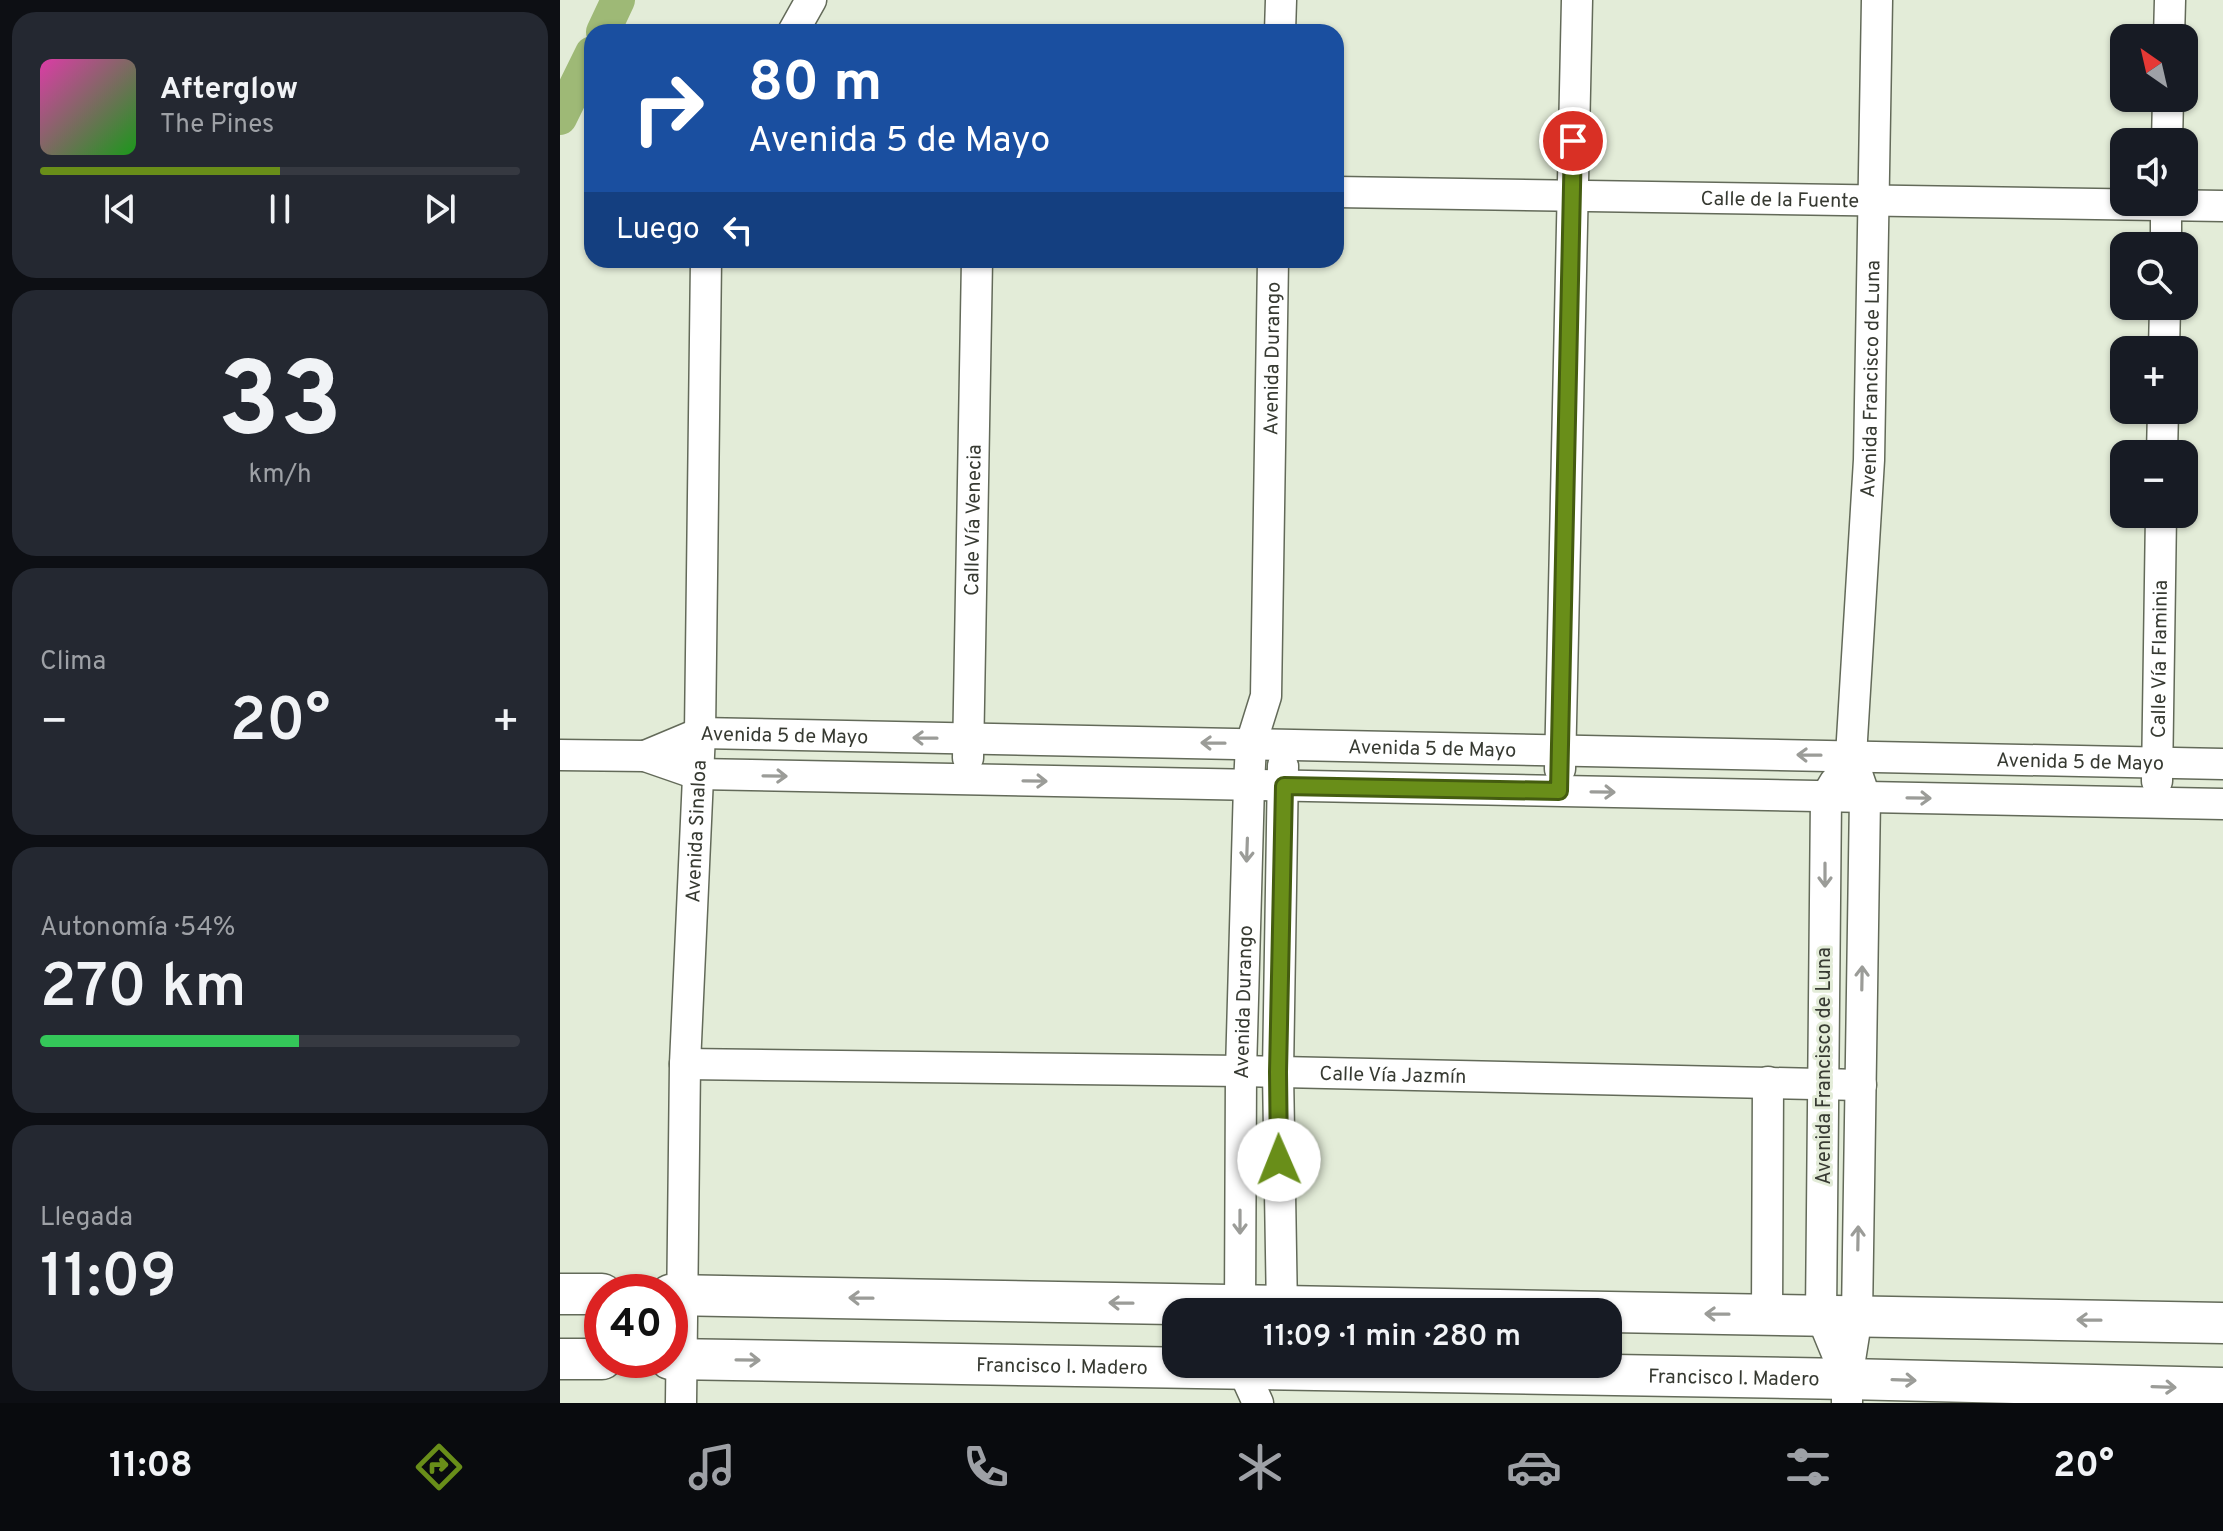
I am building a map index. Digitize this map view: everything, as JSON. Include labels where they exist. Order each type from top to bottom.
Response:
[{"type":"main road","points":[[560,1294],[584,1294]]},
{"type":"main road","points":[[688,1295],[1162,1307]]},
{"type":"main road","points":[[1622,1313],[2223,1323]]},
{"type":"main road","points":[[560,1359],[584,1359]]},
{"type":"main road","name":"Francisco I. Madero","points":[[688,1359],[1248,1379],[1847,1391],[2223,1388]]},
{"type":"street","points":[[798,24],[811,0]]},
{"type":"street","points":[[1280,24],[1281,0]]},
{"type":"street","points":[[1559,791],[1577,0]]},
{"type":"street","name":"Avenida Francisco de Luna","points":[[1839,1316],[1861,1085],[1865,797],[1851,756],[1869,460],[1877,0]]},
{"type":"street","points":[[2169,24],[2170,0]]},
{"type":"street","name":"Calle de la Fuente","points":[[1344,192],[2110,202]]},
{"type":"street","name":"Calle de la Fuente","points":[[2198,205],[2223,206]]},
{"type":"street","name":"Avenida Sinaloa","points":[[677,1274],[700,733],[706,268]]},
{"type":"street","name":"Calle Vía Venecia","points":[[967,780],[977,268]]},
{"type":"street","name":"Avenida Durango","points":[[1240,1298],[1241,1071],[1249,785],[1251,744],[1266,696],[1273,268]]},
{"type":"street","name":"Calle Vía Flaminia","points":[[2158,803],[2161,528]]},
{"type":"street","name":"Avenida Durango","points":[[1266,696],[1282,745],[1284,786],[1278,1072],[1282,1298]]},
{"type":"street","name":"Avenida 5 de Mayo","points":[[645,756],[700,733],[2223,764]]},
{"type":"street","name":"Avenida 5 de Mayo","points":[[560,755],[645,756],[697,774],[2223,804]]},
{"type":"street","name":"Avenida Francisco de Luna","points":[[1847,1391],[1823,1084],[1826,797],[1851,756]]},
{"type":"street","name":"Calle Vía Jazmín","points":[[685,1064],[1241,1071],[1861,1085]]},
{"type":"street","points":[[1767,1315],[1768,1082]]},
{"type":"street","name":"Avenida Sinaloa","points":[[678,1378],[681,1403]]},
{"type":"waterway","points":[[607,24],[618,0]]},
{"type":"waterway","points":[[560,118],[584,69]]},
{"type":"route","points":[[1279,1160],[1284,786],[1559,791],[1573,141]]}]
